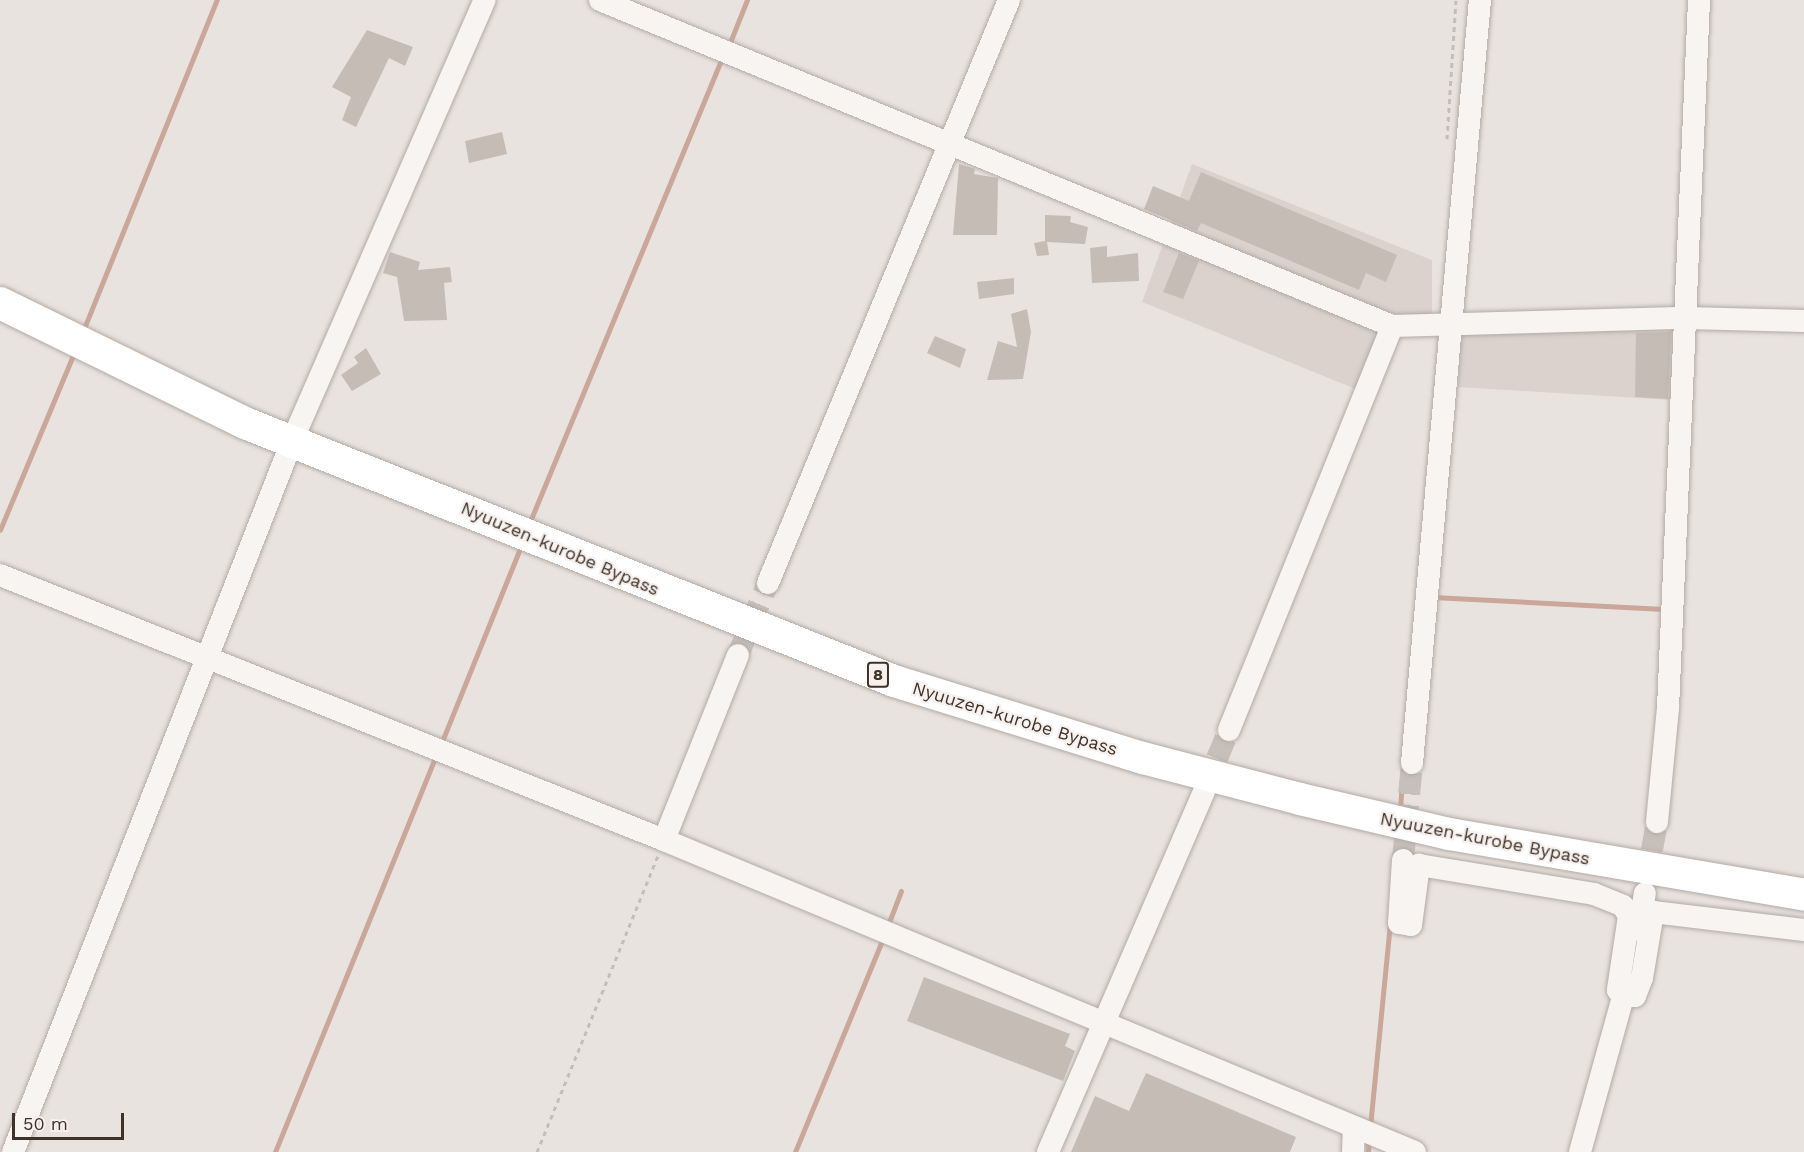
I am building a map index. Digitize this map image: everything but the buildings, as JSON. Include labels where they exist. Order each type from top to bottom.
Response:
[{"type":"highway","name":"Nyuuzen-kurobe Bypass","points":[[0,303],[111,360],[292,441],[894,681],[1143,758],[1449,834],[1804,895]]},
{"type":"street","points":[[13,1152],[209,661],[292,441],[485,0]]},
{"type":"street","points":[[600,0],[948,141],[1392,326],[1686,318],[1804,321]]},
{"type":"street","points":[[768,582],[948,141],[1009,0]]},
{"type":"street","points":[[1412,763],[1455,324],[1480,0]]},
{"type":"street","points":[[1657,822],[1668,708],[1699,0]]},
{"type":"street","points":[[1229,730],[1392,326]]},
{"type":"street","points":[[0,574],[209,661],[664,840],[1102,1024],[1415,1152]]},
{"type":"street","points":[[664,840],[738,655]]},
{"type":"street","points":[[1048,1152],[1204,791]]},
{"type":"street","points":[[1403,860],[1399,923],[1410,925],[1419,865],[1594,894],[1623,906],[1629,916],[1618,990],[1624,996],[1635,996],[1642,978],[1653,912],[1804,930]]},
{"type":"street","points":[[1580,1152],[1624,996],[1645,893]]},
{"type":"street","points":[[1353,1152],[1354,1127]]},
{"type":"path","points":[[537,1152],[664,840]]},
{"type":"shaded area","points":[[1192,164],[1432,260],[1432,317],[1390,319],[1358,390],[1142,302]]},
{"type":"shaded area","points":[[1677,323],[1672,400],[1458,387],[1461,329]]},
{"type":"waterway","points":[[83,331],[217,0]]},
{"type":"waterway","points":[[729,45],[747,0]]},
{"type":"waterway","points":[[529,524],[722,58]]},
{"type":"waterway","points":[[0,530],[74,353]]},
{"type":"waterway","points":[[441,744],[521,546]]},
{"type":"waterway","points":[[1433,597],[1664,609]]},
{"type":"waterway","points":[[275,1152],[435,757]]},
{"type":"waterway","points":[[1400,810],[1403,765]]},
{"type":"waterway","points":[[1397,855],[1398,834]]},
{"type":"waterway","points":[[888,925],[901,891]]},
{"type":"waterway","points":[[1370,1127],[1390,923]]},
{"type":"waterway","points":[[795,1152],[883,938]]},
{"type":"waterway","points":[[1368,1152],[1369,1141]]},
{"type":"tunnel","points":[[738,655],[768,583]]},
{"type":"tunnel","points":[[1204,789],[1229,730]]},
{"type":"tunnel","points":[[1403,860],[1412,763]]},
{"type":"tunnel","points":[[1646,883],[1657,822]]}]
